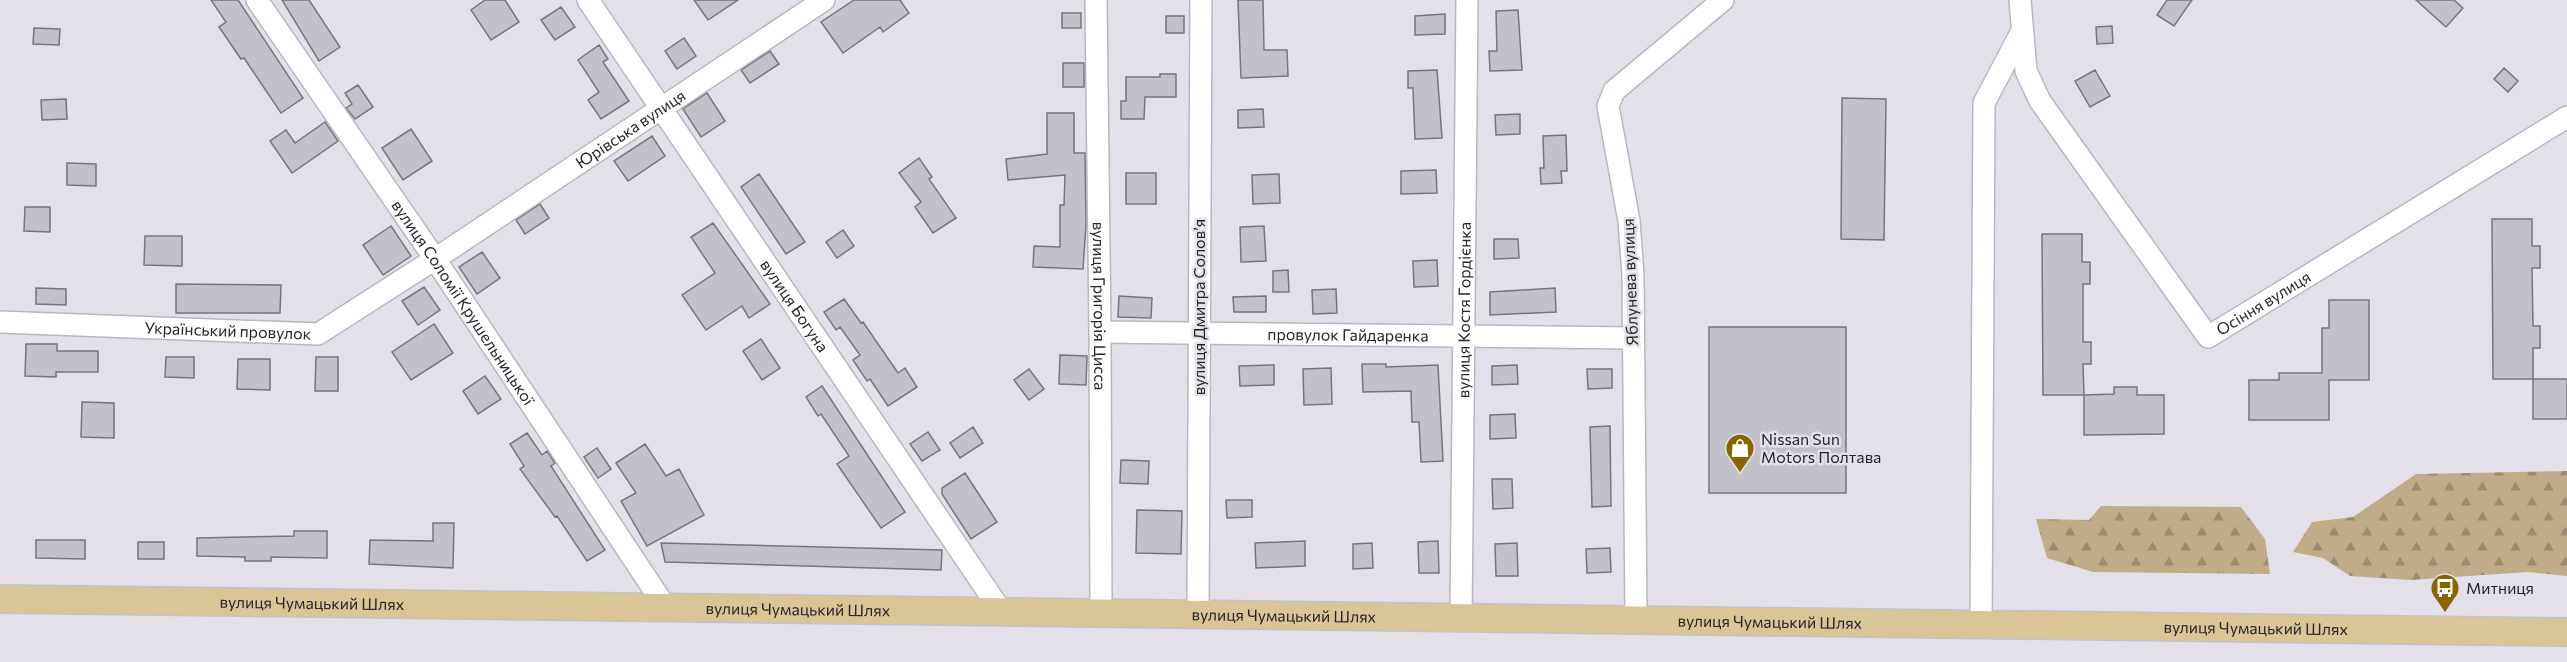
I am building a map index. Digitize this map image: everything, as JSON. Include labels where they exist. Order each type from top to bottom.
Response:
[{"type":"main road","name":"вулиця Чумацький Шлях","points":[[0,599],[2567,632]]},
{"type":"street","name":"вулиця Соломії Крушельницької","points":[[257,0],[435,259],[666,608]]},
{"type":"street","name":"вулиця Богуна","points":[[588,0],[1001,611]]},
{"type":"street","name":"Юрівська вулиця","points":[[435,259],[824,0]]},
{"type":"street","name":"вулиця Григорія Цисса","points":[[1096,0],[1101,612]]},
{"type":"street","name":"вулиця Дмитра Соловʼя","points":[[1198,614],[1201,0]]},
{"type":"street","name":"вулиця Костя Гордієнка","points":[[1461,619],[1467,0]]},
{"type":"street","name":"Яблунева вулиця","points":[[1636,619],[1633,275],[1629,221],[1608,106],[1614,91],[1723,0]]},
{"type":"street","name":"Осіння вулиця","points":[[2020,0],[2026,70],[2040,101],[2208,337],[2567,117]]},
{"type":"street","points":[[1981,624],[1984,103],[2022,31]]},
{"type":"street","name":"Український провулок","points":[[0,321],[318,334],[435,259]]},
{"type":"street","name":"провулок Гайдаренка","points":[[1100,332],[1632,338]]},
{"type":"green space","points":[[2567,471],[2567,576],[2527,572],[2411,580],[2350,576],[2323,558],[2293,552],[2312,522],[2353,517],[2416,474]]},
{"type":"green space","points":[[2101,506],[2241,507],[2265,539],[2270,574],[2093,572],[2047,558],[2036,519],[2089,520]]},
{"type":"building","points":[[211,0],[238,0],[303,98],[281,113],[244,58],[241,59],[219,27],[226,22]]},
{"type":"building","points":[[282,0],[309,0],[340,47],[319,61]]},
{"type":"building","points":[[485,0],[505,0],[519,22],[491,40],[471,10]]},
{"type":"building","points":[[694,0],[738,0],[708,20]]},
{"type":"building","points":[[854,0],[900,0],[909,13],[883,32],[880,27],[843,53],[821,22]]},
{"type":"building","points":[[1238,0],[1263,0],[1264,50],[1287,50],[1288,76],[1241,78]]},
{"type":"building","points":[[2167,0],[2192,0],[2174,26],[2157,15]]},
{"type":"building","points":[[2416,0],[2454,0],[2463,8],[2446,27]]},
{"type":"building","points":[[561,7],[575,27],[555,40],[541,20]]},
{"type":"building","points":[[1518,10],[1522,70],[1490,71],[1489,51],[1497,51],[1496,11]]},
{"type":"building","points":[[1062,13],[1081,13],[1081,28],[1062,28]]},
{"type":"building","points":[[1445,14],[1445,34],[1415,35],[1415,16]]},
{"type":"building","points":[[1166,16],[1184,16],[1184,33],[1166,33]]},
{"type":"building","points":[[2112,26],[2113,43],[2097,44],[2096,27]]},
{"type":"building","points":[[34,28],[60,29],[59,45],[33,44]]},
{"type":"building","points":[[684,38],[696,56],[677,69],[665,51]]},
{"type":"building","points":[[599,45],[608,59],[603,62],[629,101],[601,119],[588,100],[599,92],[578,60]]},
{"type":"building","points":[[770,51],[779,64],[750,83],[741,70]]},
{"type":"building","points":[[1063,63],[1084,63],[1084,87],[1063,87]]},
{"type":"building","points":[[2504,68],[2518,81],[2508,92],[2494,79]]},
{"type":"building","points":[[1437,70],[1442,138],[1415,139],[1413,88],[1408,88],[1408,71]]},
{"type":"building","points":[[2095,70],[2110,96],[2090,107],[2075,81]]},
{"type":"building","points":[[1160,74],[1176,74],[1176,97],[1145,97],[1144,119],[1121,119],[1121,101],[1126,101],[1126,77],[1160,77]]},
{"type":"building","points":[[358,85],[373,107],[355,119],[346,108],[352,104],[345,93]]},
{"type":"building","points":[[707,93],[725,121],[701,137],[683,109]]},
{"type":"building","points":[[1842,98],[1886,99],[1884,240],[1841,239]]},
{"type":"building","points":[[66,99],[67,119],[42,120],[41,100]]},
{"type":"building","points":[[1263,109],[1264,127],[1238,128],[1238,110]]},
{"type":"building","points":[[1047,113],[1074,113],[1074,153],[1085,153],[1086,224],[1083,269],[1033,267],[1034,246],[1060,247],[1060,205],[1064,205],[1065,175],[1008,180],[1006,159],[1047,154]]},
{"type":"building","points":[[1520,114],[1520,134],[1496,135],[1495,115]]},
{"type":"building","points":[[325,122],[338,141],[292,173],[270,141],[286,130],[295,143]]},
{"type":"building","points":[[411,129],[432,161],[403,180],[382,148]]},
{"type":"building","points":[[1566,135],[1567,171],[1561,171],[1562,183],[1541,184],[1540,168],[1544,168],[1543,136]]},
{"type":"building","points":[[652,136],[665,156],[628,181],[614,161]]},
{"type":"building","points":[[919,158],[932,177],[929,179],[956,218],[933,233],[915,207],[921,202],[899,173]]},
{"type":"building","points":[[67,163],[96,164],[96,186],[67,185]]},
{"type":"building","points":[[1436,170],[1437,193],[1401,194],[1401,171]]},
{"type":"building","points":[[1126,173],[1156,173],[1156,204],[1126,204]]},
{"type":"building","points":[[759,174],[805,242],[786,254],[741,187]]},
{"type":"building","points":[[1279,174],[1280,203],[1253,204],[1252,175]]},
{"type":"building","points":[[540,204],[549,218],[525,234],[516,220]]},
{"type":"building","points":[[25,207],[50,207],[50,232],[24,231]]},
{"type":"building","points":[[2492,219],[2532,219],[2532,246],[2540,246],[2540,268],[2532,268],[2533,326],[2540,326],[2540,348],[2533,348],[2533,379],[2493,379]]},
{"type":"building","points":[[713,223],[770,304],[749,318],[742,306],[706,330],[682,295],[715,273],[691,237]]},
{"type":"building","points":[[391,226],[411,256],[383,275],[363,245]]},
{"type":"building","points":[[1264,226],[1266,261],[1241,262],[1240,227]]},
{"type":"building","points":[[843,230],[854,246],[837,258],[826,242]]},
{"type":"building","points":[[2042,234],[2082,234],[2082,262],[2090,262],[2090,284],[2083,284],[2083,342],[2091,342],[2091,364],[2083,364],[2084,395],[2043,395]]},
{"type":"building","points":[[145,236],[182,236],[182,266],[144,265]]},
{"type":"building","points":[[1494,239],[1518,239],[1519,258],[1494,259]]},
{"type":"building","points":[[482,252],[500,278],[477,294],[459,267]]},
{"type":"building","points":[[1437,260],[1438,286],[1414,287],[1413,261]]},
{"type":"building","points":[[1288,270],[1289,292],[1273,292],[1273,271]]},
{"type":"building","points":[[176,284],[281,285],[280,313],[176,313]]},
{"type":"building","points":[[424,287],[440,310],[418,325],[402,301]]},
{"type":"building","points":[[36,288],[66,289],[66,305],[36,304]]},
{"type":"building","points":[[1555,288],[1556,312],[1490,315],[1490,292]]},
{"type":"building","points":[[1336,289],[1337,313],[1313,314],[1312,290]]},
{"type":"building","points":[[1119,296],[1152,298],[1151,318],[1118,317]]},
{"type":"building","points":[[1266,296],[1266,312],[1234,312],[1233,297]]},
{"type":"building","points":[[844,299],[898,373],[905,368],[917,387],[888,406],[870,379],[867,381],[853,360],[860,355],[840,327],[836,330],[824,312]]},
{"type":"building","points":[[2329,300],[2369,300],[2369,380],[2329,380],[2329,420],[2249,420],[2249,380],[2279,380],[2279,373],[2322,373],[2322,328],[2329,328]]},
{"type":"building","points":[[434,324],[453,353],[411,380],[392,352]]},
{"type":"building","points":[[1709,327],[1846,327],[1846,493],[1709,493]]},
{"type":"building","points":[[761,339],[780,368],[762,380],[743,351]]},
{"type":"building","points":[[26,344],[57,344],[57,351],[98,351],[98,372],[56,372],[56,377],[25,376]]},
{"type":"building","points":[[1060,355],[1087,356],[1086,385],[1059,384]]},
{"type":"building","points":[[166,357],[194,357],[194,378],[165,377]]},
{"type":"building","points":[[316,357],[338,357],[338,391],[315,391]]},
{"type":"building","points":[[238,359],[270,359],[270,390],[237,389]]},
{"type":"building","points":[[1362,364],[1386,364],[1386,367],[1438,365],[1443,461],[1421,462],[1419,422],[1412,422],[1411,391],[1363,392]]},
{"type":"building","points":[[1274,365],[1274,385],[1240,386],[1239,366]]},
{"type":"building","points":[[1517,365],[1518,384],[1492,385],[1492,366]]},
{"type":"building","points":[[1331,368],[1332,404],[1304,405],[1303,369]]},
{"type":"building","points":[[1029,369],[1044,389],[1029,400],[1014,380]]},
{"type":"building","points":[[1587,369],[1612,369],[1612,388],[1588,389]]},
{"type":"building","points":[[485,376],[501,399],[478,414],[463,391]]},
{"type":"building","points":[[2533,379],[2567,379],[2567,419],[2533,419]]},
{"type":"building","points":[[822,386],[905,512],[881,528],[837,464],[849,456],[821,414],[818,416],[806,397]]},
{"type":"building","points":[[2114,387],[2137,387],[2137,395],[2164,395],[2164,434],[2084,435],[2084,395],[2114,394]]},
{"type":"building","points":[[82,402],[114,403],[114,438],[81,437]]},
{"type":"building","points":[[1515,414],[1516,438],[1490,439],[1490,415]]},
{"type":"building","points":[[1610,426],[1611,506],[1592,507],[1590,427]]},
{"type":"building","points":[[973,427],[983,443],[960,458],[950,443]]},
{"type":"building","points":[[928,432],[940,450],[922,461],[910,444]]},
{"type":"building","points":[[527,433],[542,455],[547,451],[555,463],[551,466],[605,550],[587,561],[557,516],[555,517],[520,469],[524,466],[510,444]]},
{"type":"building","points":[[645,444],[666,476],[679,469],[704,515],[647,546],[621,501],[636,493],[616,463]]},
{"type":"building","points":[[597,448],[611,469],[598,478],[584,457]]},
{"type":"building","points":[[1121,460],[1149,461],[1148,484],[1120,483]]},
{"type":"building","points":[[965,473],[997,522],[971,539],[942,494],[942,488]]},
{"type":"building","points":[[1492,479],[1512,479],[1513,508],[1493,509]]},
{"type":"building","points":[[1226,500],[1252,500],[1252,517],[1227,518]]},
{"type":"building","points":[[1137,510],[1182,511],[1181,554],[1136,553]]},
{"type":"building","points":[[433,523],[454,523],[453,568],[369,564],[370,540],[433,541]]},
{"type":"building","points":[[294,531],[327,531],[327,558],[271,557],[271,561],[245,561],[245,557],[197,556],[197,538],[294,536]]},
{"type":"building","points":[[36,540],[85,540],[85,559],[36,558]]},
{"type":"building","points":[[1305,541],[1305,566],[1256,568],[1255,543]]},
{"type":"building","points":[[1438,541],[1439,573],[1419,573],[1418,542]]},
{"type":"building","points":[[138,542],[164,542],[164,559],[138,559]]},
{"type":"building","points":[[661,543],[942,550],[941,570],[665,562]]},
{"type":"building","points":[[1372,543],[1373,568],[1353,569],[1353,544]]},
{"type":"building","points":[[1517,543],[1518,576],[1496,576],[1495,544]]},
{"type":"building","points":[[1610,548],[1611,572],[1587,573],[1586,549]]},
{"type":"place","name":"Nissan Sun Motors Полтава","points":[[1740,474]]},
{"type":"place","name":"Митниця","points":[[2445,614]]}]
